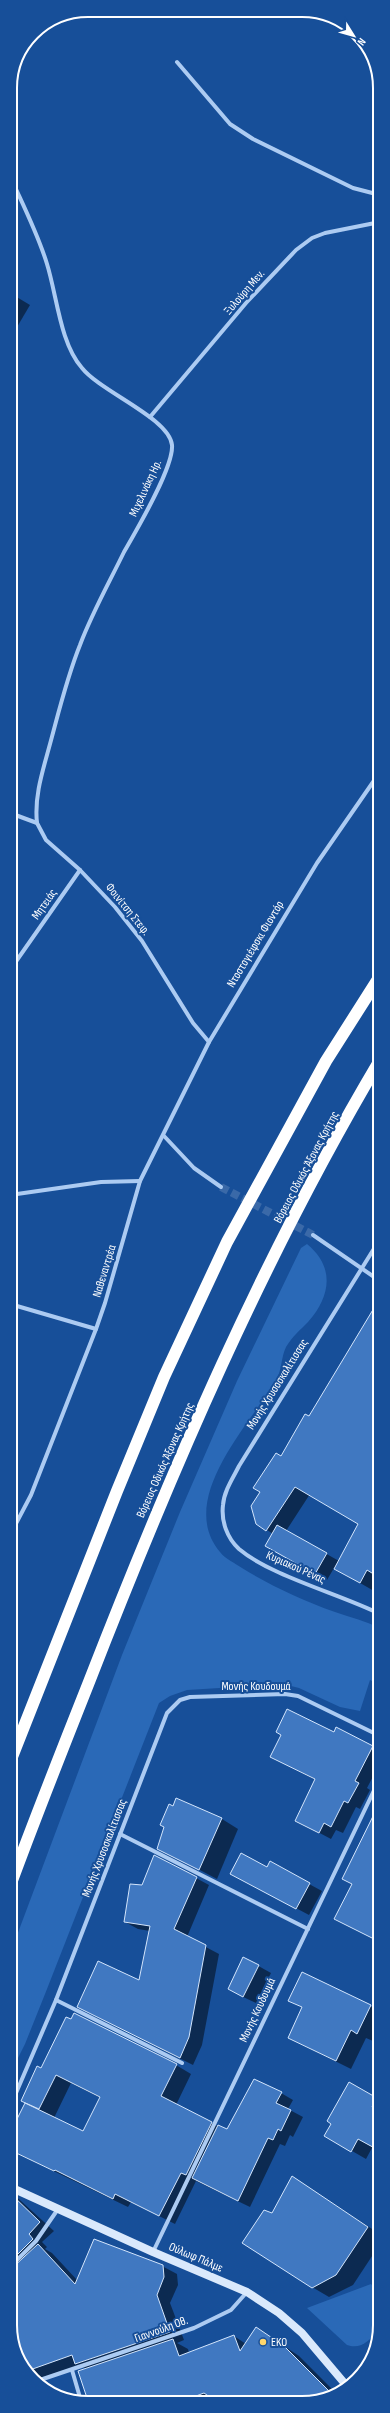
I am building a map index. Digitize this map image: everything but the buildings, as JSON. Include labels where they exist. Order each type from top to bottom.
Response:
[{"type":"highway","points":[[17,1744],[164,1377],[227,1242],[326,1062],[373,987]]},
{"type":"highway","name":"Βόρειος Οδικός Άξονας Κρήτης","points":[[17,1868],[128,1582],[206,1399],[272,1261],[373,1073]]},
{"type":"street","points":[[177,62],[230,124],[253,139],[354,188],[373,193]]},
{"type":"street","name":"Μιχελινάκη Ηρ.","points":[[17,192],[47,262],[67,340],[73,357],[83,370],[99,385],[150,417],[167,433],[171,441],[172,451],[167,468],[107,586],[80,645],[68,678],[38,791],[37,823]]},
{"type":"street","name":"Ξυλούρη Μεν.","points":[[150,417],[246,303],[296,250],[312,238],[325,233],[373,223]]},
{"type":"street","name":"Ντοστογιέφσκι Φιοντόρ","points":[[164,1136],[209,1042],[317,862],[373,782]]},
{"type":"street","points":[[17,816],[37,823]]},
{"type":"street","name":"Φοινίτση Στεφ.","points":[[37,823],[46,840],[80,870],[116,907],[142,941],[193,1022],[209,1042]]},
{"type":"street","name":"Μητειάς","points":[[17,960],[80,870]]},
{"type":"street","points":[[164,1136],[194,1168],[221,1187]]},
{"type":"street","name":"Ναθεναντρέα","points":[[17,1522],[31,1495],[106,1303],[140,1181],[164,1136]]},
{"type":"street","points":[[17,1194],[101,1182],[140,1181]]},
{"type":"street","points":[[313,1235],[373,1275]]},
{"type":"street","name":"Μονής Χρυσοσκαλίτισσας","points":[[223,1517],[225,1496],[239,1466],[373,1250]]},
{"type":"street","points":[[17,1306],[96,1329]]},
{"type":"street","name":"Κυριακού Ρένας","points":[[223,1517],[229,1536],[239,1549],[249,1556],[286,1574],[373,1611]]},
{"type":"street","name":"Μονής Κουδουμά","points":[[173,1705],[190,1697],[285,1694],[298,1696],[373,1733]]},
{"type":"street","name":"Μονής Χρυσοσκαλίτισσας","points":[[17,2091],[56,2000],[167,1713],[173,1705]]},
{"type":"street","name":"Μονής Κουδουμά","points":[[153,2252],[373,1793]]},
{"type":"street","points":[[120,1834],[308,1929]]},
{"type":"street","points":[[56,2000],[182,2063]]},
{"type":"street","name":"Ούλωφ Πάλμε","points":[[17,2190],[153,2252],[247,2292],[279,2313],[302,2333],[344,2382]]},
{"type":"street","points":[[17,2260],[46,2229],[59,2208]]},
{"type":"street","name":"Γιαννούλη Οθ.","points":[[43,2379],[194,2328],[231,2310],[247,2292]]},
{"type":"street","points":[[72,2370],[79,2395]]},
{"type":"shaded area","points":[[307,1244],[322,1262],[326,1272],[327,1282],[325,1292],[316,1312],[286,1347],[276,1381],[221,1464],[211,1487],[206,1510],[209,1532],[222,1554],[230,1561],[253,1575],[275,1587],[311,1603],[373,1625],[373,1682],[370,1680],[360,1711],[340,1707],[299,1688],[283,1684],[187,1690],[170,1696],[159,1703],[47,1989],[17,2060],[17,1935],[122,1655],[180,1512],[237,1381],[301,1248]]},
{"type":"shaded area","points":[[371,2284],[373,2286],[372,2337],[361,2345],[347,2345],[307,2308]]},
{"type":"tunnel","points":[[221,1187],[313,1235]]},
{"type":"place","name":"EKO","points":[[263,2342]]}]
